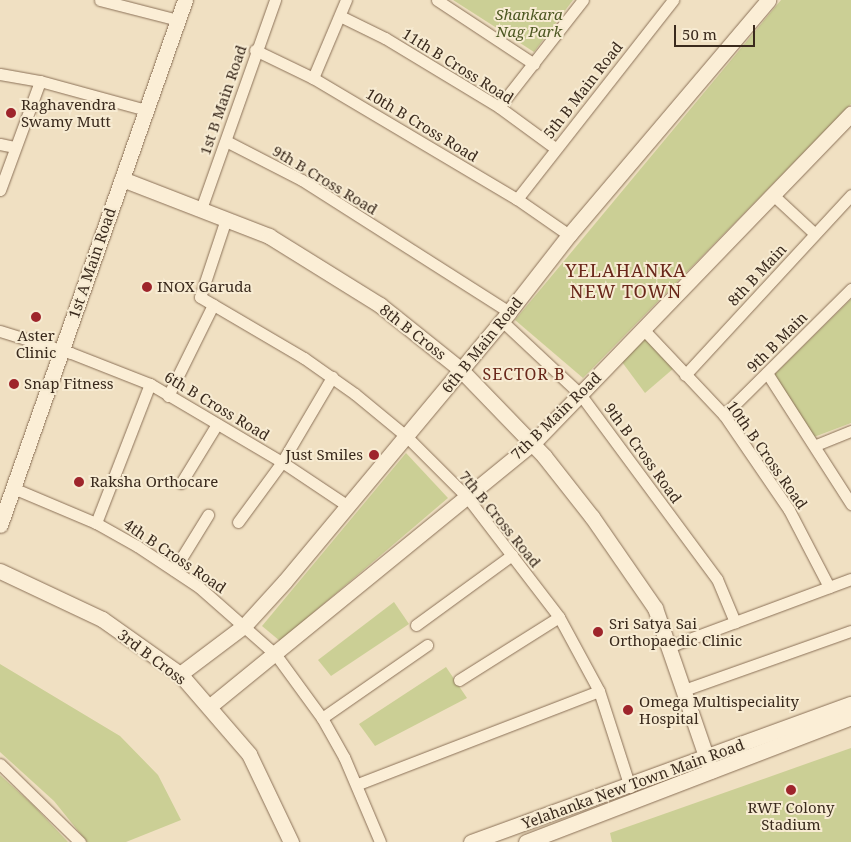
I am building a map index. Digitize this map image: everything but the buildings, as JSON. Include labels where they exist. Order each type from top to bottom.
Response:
[{"type":"street","points":[[100,0],[178,20]]},
{"type":"street","name":"1st A Main Road","points":[[0,525],[185,0]]},
{"type":"street","name":"1st B Main Road","points":[[201,209],[274,0]]},
{"type":"street","points":[[313,78],[346,0]]},
{"type":"street","points":[[437,0],[534,64]]},
{"type":"street","points":[[499,107],[583,0]]},
{"type":"street","name":"5th B Main Road","points":[[517,199],[555,148],[673,0]]},
{"type":"street","name":"6th B Main Road","points":[[180,674],[245,624],[348,506],[461,370],[569,235],[768,0]]},
{"type":"street","name":"11th B Cross Road","points":[[340,16],[499,107],[555,148]]},
{"type":"street","name":"10th B Cross Road","points":[[255,50],[313,78],[517,199],[569,235]]},
{"type":"street","points":[[0,74],[40,81],[146,110]]},
{"type":"street","points":[[0,190],[14,147],[40,81]]},
{"type":"street","name":"7th B Main Road","points":[[210,706],[276,655],[533,443],[851,114]]},
{"type":"street","name":"9th B Cross Road","points":[[226,141],[302,180],[505,316],[580,394],[716,579],[735,622]]},
{"type":"street","points":[[0,144],[14,147]]},
{"type":"street","name":"8th B Cross","points":[[122,179],[268,236],[380,305],[461,370],[533,443],[592,517],[655,608],[708,764]]},
{"type":"street","points":[[773,195],[815,234]]},
{"type":"street","name":"8th B Main","points":[[685,375],[851,196]]},
{"type":"street","points":[[168,396],[213,305],[200,298],[226,219]]},
{"type":"street","name":"9th B Main","points":[[724,416],[851,289]]},
{"type":"street","name":"7th B Cross Road","points":[[213,305],[332,377],[406,436],[467,497],[559,617],[599,691],[630,787]]},
{"type":"street","name":"10th B Cross Road","points":[[643,329],[724,416],[789,510],[829,587]]},
{"type":"street","name":"6th B Cross Road","points":[[0,330],[62,349],[150,384],[282,462],[348,506]]},
{"type":"street","points":[[767,373],[848,488],[851,504]]},
{"type":"street","points":[[238,522],[282,462],[332,377]]},
{"type":"street","points":[[96,523],[150,384]]},
{"type":"street","points":[[181,483],[217,424]]},
{"type":"street","points":[[816,445],[851,432]]},
{"type":"street","name":"4th B Cross Road","points":[[13,488],[96,523],[174,570],[245,624],[276,655],[322,718],[358,784],[380,842]]},
{"type":"street","points":[[174,570],[208,515]]},
{"type":"street","points":[[416,625],[512,555]]},
{"type":"street","name":"3rd B Cross","points":[[0,571],[102,620],[180,674],[210,706],[249,754],[291,842]]},
{"type":"street","points":[[668,647],[851,579]]},
{"type":"street","points":[[459,680],[559,617]]},
{"type":"street","points":[[684,690],[851,630]]},
{"type":"street","points":[[322,718],[427,645]]},
{"type":"street","points":[[358,784],[599,691]]},
{"type":"street","name":"Yelahanka New Town Main Road","points":[[526,842],[851,704]]},
{"type":"street","name":"Yelahanka New Town Main Road","points":[[472,842],[630,787],[708,764],[851,717]]},
{"type":"street","points":[[0,764],[80,842]]},
{"type":"green space","name":"Shankara Nag Park","points":[[453,0],[573,0],[534,52]]},
{"type":"green space","points":[[781,0],[851,0],[851,104],[583,378],[515,320]]},
{"type":"green space","points":[[851,299],[851,423],[814,437],[774,375]]},
{"type":"green space","points":[[644,335],[674,368],[645,393],[622,362]]},
{"type":"green space","points":[[406,453],[448,498],[280,641],[262,626]]},
{"type":"green space","points":[[394,602],[409,624],[331,676],[318,660]]},
{"type":"green space","points":[[0,664],[120,736],[158,775],[181,820],[126,842],[87,842],[54,801],[0,752]]},
{"type":"green space","points":[[446,667],[467,698],[375,746],[359,724]]},
{"type":"green space","name":"RWF Colony Stadium","points":[[851,748],[851,842],[612,842],[610,833]]},
{"type":"green space","points":[[0,775],[33,805],[68,842],[0,842]]},
{"type":"place","name":"Raghavendra Swamy Mutt","points":[[11,113]]},
{"type":"place","name":"INOX Garuda","points":[[147,287]]},
{"type":"place","name":"Aster Clinic","points":[[36,317]]},
{"type":"place","name":"Snap Fitness","points":[[14,384]]},
{"type":"place","name":"Just Smiles","points":[[374,455]]},
{"type":"place","name":"Raksha Orthocare","points":[[79,482]]},
{"type":"place","name":"Sri Satya Sai Orthopaedic Clinic","points":[[598,632]]},
{"type":"place","name":"Omega Multispeciality Hospital","points":[[628,710]]},
{"type":"place","name":"RWF Colony Stadium","points":[[791,790]]},
{"type":"district","name":"YELAHANKA NEW TOWN","points":[[626,281]]},
{"type":"district","name":"SECTOR B","points":[[524,374]]}]
